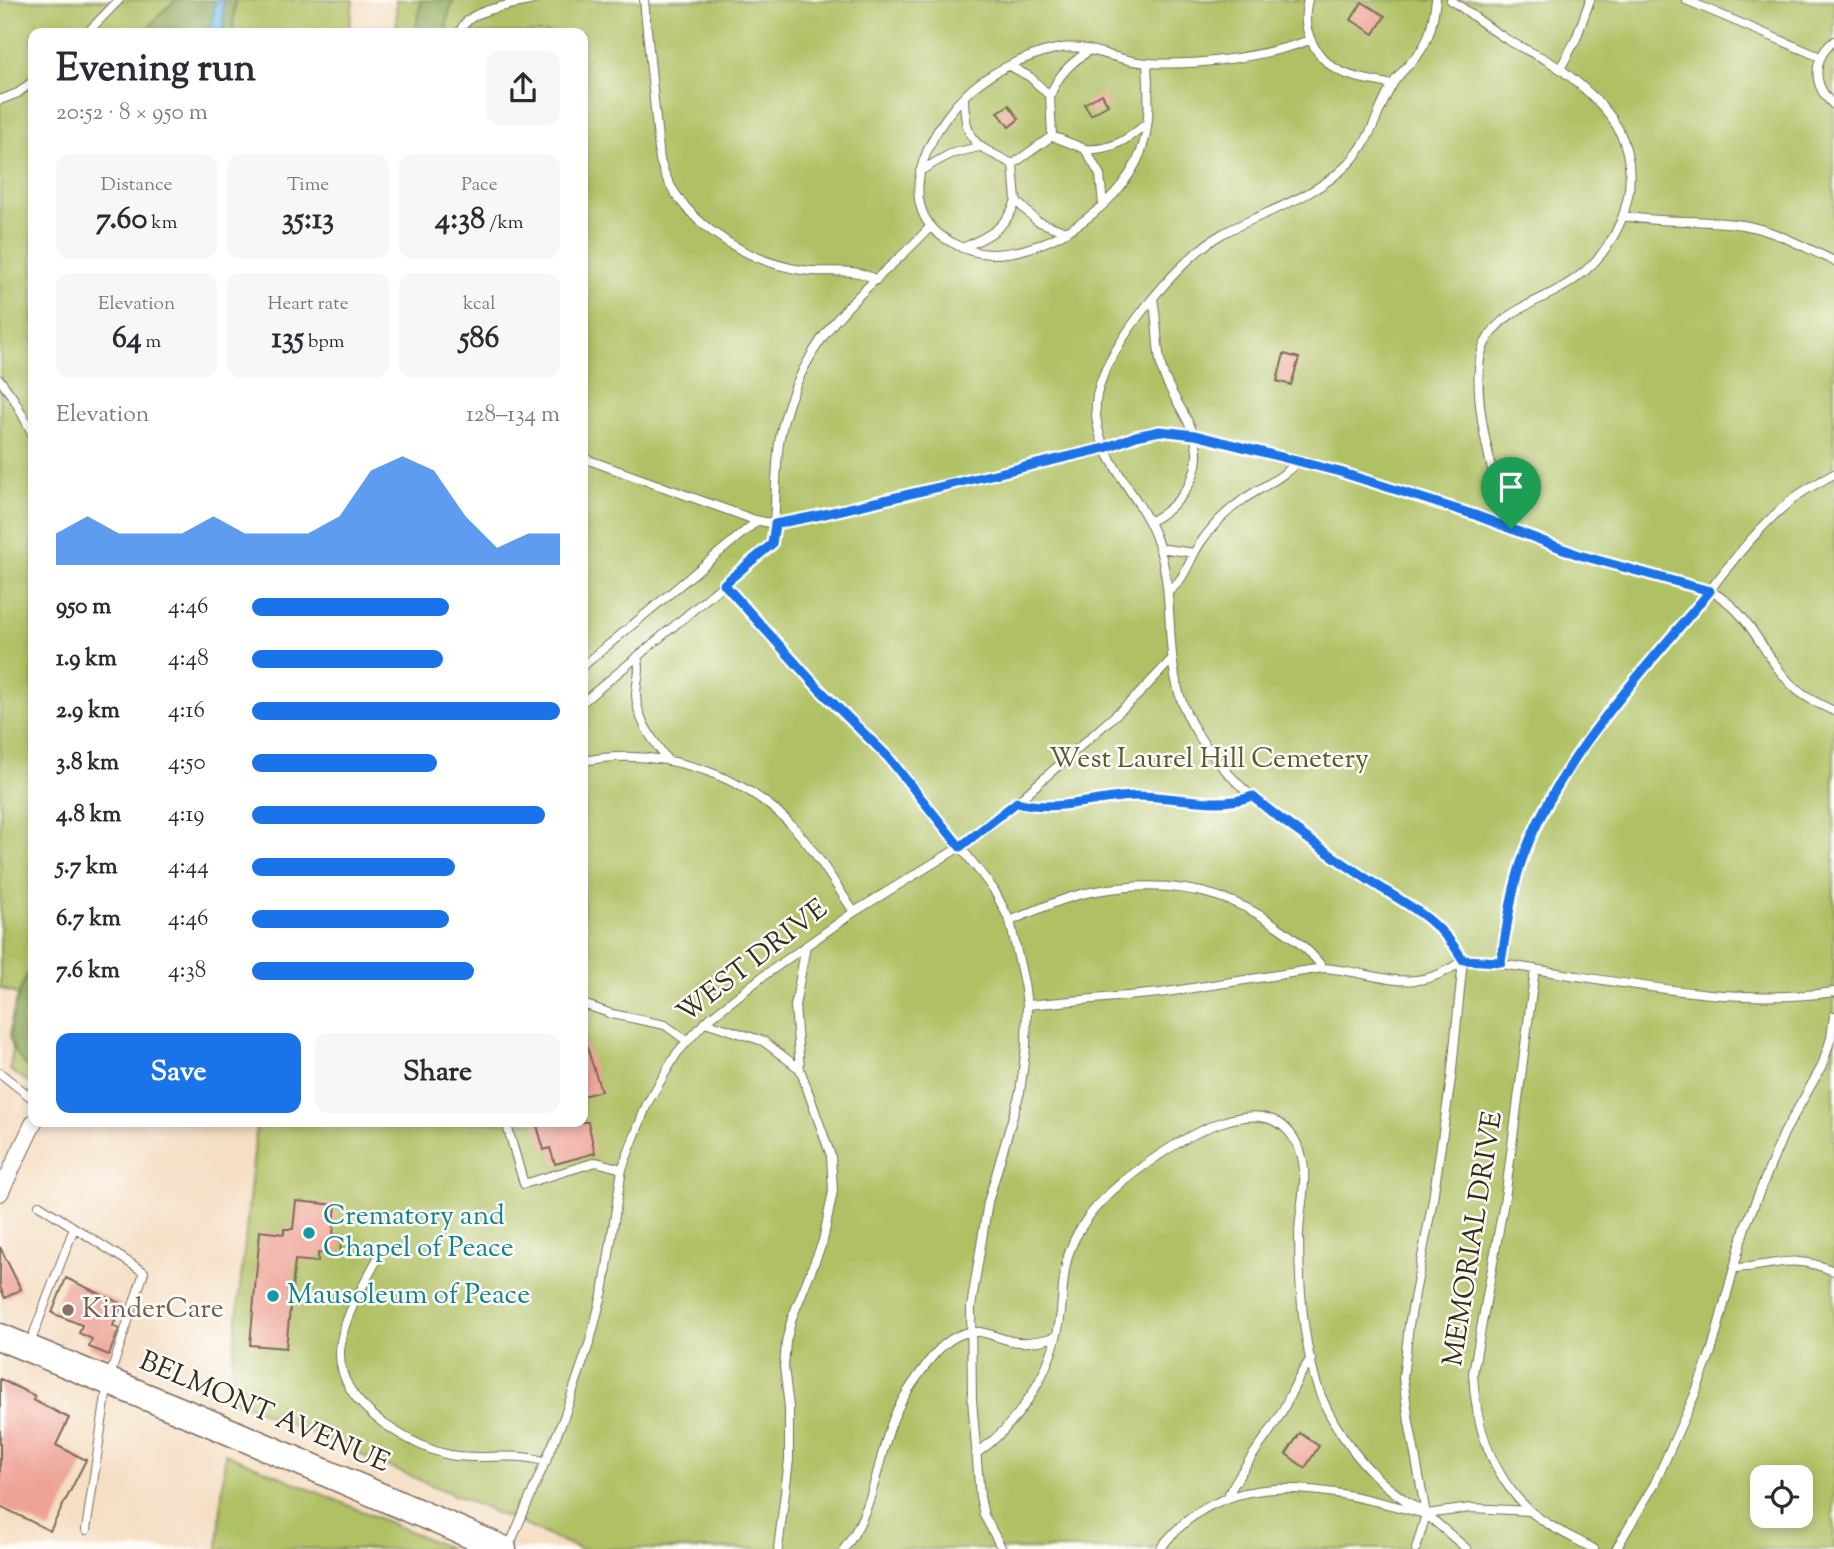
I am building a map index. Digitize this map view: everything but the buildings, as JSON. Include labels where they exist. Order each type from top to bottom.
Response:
[{"type":"main road","name":"BELMONT AVENUE","points":[[0,1337],[505,1549]]},
{"type":"street","points":[[0,1193],[32,1127]]},
{"type":"lane","points":[[92,28],[119,0]]},
{"type":"lane","points":[[461,28],[474,15],[534,0]]},
{"type":"lane","points":[[644,0],[660,160],[667,180],[683,204],[719,236],[761,258],[803,271],[863,273],[876,280]]},
{"type":"lane","points":[[1308,0],[1306,19],[1310,40],[1318,52],[1335,68],[1356,77],[1392,85]]},
{"type":"lane","points":[[1436,0],[1428,39],[1392,85],[1373,131],[1348,163],[1318,188],[1299,199],[1203,246],[1177,271],[1113,354],[1098,388],[1095,413],[1105,448],[1149,522],[1159,548],[1168,592],[1171,660],[1182,703],[1196,733],[1218,762],[1252,796],[1278,818],[1363,877],[1430,919],[1451,941],[1463,960]]},
{"type":"lane","points":[[1451,0],[1511,42],[1560,69],[1601,106],[1622,135],[1631,172],[1630,194],[1623,216],[1607,245],[1587,269],[1570,283],[1506,317],[1485,344],[1478,377],[1480,398],[1498,496],[1511,529]]},
{"type":"lane","points":[[1560,69],[1576,39],[1590,0]]},
{"type":"lane","points":[[1686,0],[1819,57]]},
{"type":"lane","points":[[1147,63],[1147,123],[1139,157],[1103,205],[1066,232],[1045,243],[1003,254],[986,254],[962,248],[929,228],[921,204],[920,171],[931,138],[982,81],[1010,66],[1065,47],[1147,63],[1248,56],[1310,40]]},
{"type":"lane","points":[[1834,41],[1819,57],[1816,71],[1824,95],[1834,105]]},
{"type":"lane","points":[[1052,136],[1050,96],[1054,83],[1090,50]]},
{"type":"lane","points":[[1010,66],[1030,76],[1050,96]]},
{"type":"lane","points":[[0,100],[18,93],[28,85]]},
{"type":"lane","points":[[964,98],[966,125],[979,147],[1013,163]]},
{"type":"lane","points":[[1052,136],[1085,149],[1097,150],[1120,144],[1147,123]]},
{"type":"lane","points":[[1013,163],[1052,136]]},
{"type":"lane","points":[[920,171],[950,153],[979,147]]},
{"type":"lane","points":[[1085,149],[1100,175],[1103,205]]},
{"type":"lane","points":[[962,248],[995,233],[1011,214],[1016,201],[1013,163]]},
{"type":"lane","points":[[1016,201],[1037,221],[1066,232]]},
{"type":"lane","points":[[1623,216],[1652,221],[1745,225],[1777,234],[1834,261]]},
{"type":"lane","points":[[588,698],[772,544],[777,453],[793,392],[808,360],[843,311],[929,228]]},
{"type":"lane","points":[[1149,522],[1168,511],[1181,498],[1193,479],[1196,465],[1195,435],[1173,396],[1162,368],[1153,299]]},
{"type":"lane","points":[[0,380],[28,426]]},
{"type":"lane","points":[[588,460],[757,521],[775,524],[1105,448],[1147,432],[1195,435],[1380,484],[1579,555],[1710,591],[1735,607],[1795,688],[1834,711]]},
{"type":"lane","points":[[1168,592],[1182,580],[1194,553],[1207,534],[1231,509],[1284,475],[1298,461]]},
{"type":"lane","points":[[1501,962],[1522,859],[1542,814],[1573,762],[1607,715],[1772,517],[1795,497],[1834,474]]},
{"type":"lane","points":[[588,662],[757,521]]},
{"type":"lane","points":[[1159,548],[1194,553]]},
{"type":"lane","points":[[724,584],[819,689],[888,757],[994,890],[1010,921],[1027,1005],[1026,1047],[1020,1092],[986,1212],[971,1307],[972,1399],[976,1454],[984,1515],[1002,1549]]},
{"type":"lane","points":[[637,657],[638,708],[647,730],[668,761]]},
{"type":"lane","name":"WEST DRIVE","points":[[505,1549],[546,1462],[580,1373],[608,1263],[622,1168],[647,1104],[687,1041],[705,1022],[744,990],[854,912],[960,847],[1017,802],[1138,695],[1171,660]]},
{"type":"lane","points":[[588,760],[629,756],[668,761],[720,776],[754,794],[775,810],[804,839],[854,912]]},
{"type":"lane","points":[[1017,802],[1043,807],[1135,796],[1230,803],[1252,796]]},
{"type":"lane","points":[[1010,921],[1096,891],[1146,886],[1191,889],[1230,899],[1256,912],[1304,947],[1322,968]]},
{"type":"lane","points":[[778,1549],[789,1460],[789,1407],[784,1356],[786,1342],[792,1318],[823,1241],[833,1191],[831,1156],[800,1069],[795,1006],[806,946]]},
{"type":"lane","points":[[1027,1005],[1127,997],[1322,968],[1376,978],[1413,981],[1438,975],[1463,960],[1501,962],[1633,984],[1724,993],[1790,996],[1834,992]]},
{"type":"lane","name":"MEMORIAL DRIVE","points":[[1426,1514],[1409,1422],[1403,1365],[1433,1199],[1451,1079],[1463,960]]},
{"type":"lane","name":"MEMORIAL DRIVE","points":[[1535,969],[1506,1191],[1473,1373],[1476,1407],[1485,1442],[1507,1483],[1531,1511],[1594,1549]]},
{"type":"lane","points":[[588,1006],[612,1014],[664,1025],[687,1041]]},
{"type":"lane","points":[[1616,1549],[1655,1482],[1684,1421],[1708,1360],[1745,1227],[1784,1133],[1825,1059],[1834,1016]]},
{"type":"lane","points":[[705,1022],[763,1041],[800,1069]]},
{"type":"lane","points":[[0,1073],[28,1095]]},
{"type":"lane","points":[[976,1454],[1000,1434],[1028,1399],[1050,1359],[1056,1337],[1065,1268],[1071,1248],[1090,1215],[1104,1199],[1151,1160],[1186,1138],[1240,1116],[1260,1116],[1275,1121],[1292,1137],[1301,1152],[1304,1164],[1299,1250],[1304,1313],[1316,1383],[1325,1403],[1357,1453],[1383,1483],[1426,1514],[1467,1549]]},
{"type":"lane","points":[[507,1127],[524,1184],[596,1162],[622,1168]]},
{"type":"lane","points":[[39,1205],[145,1272],[108,1382],[86,1530]]},
{"type":"lane","points":[[28,1348],[74,1228]]},
{"type":"lane","points":[[382,1250],[345,1326],[340,1344],[340,1367],[356,1398],[390,1427],[434,1450],[470,1457],[525,1456],[546,1462]]},
{"type":"lane","points":[[1735,1268],[1798,1260],[1834,1271]]},
{"type":"lane","points":[[844,1549],[869,1505],[885,1443],[901,1401],[930,1359],[944,1345],[971,1331],[1017,1342],[1035,1342],[1056,1337]]},
{"type":"lane","points":[[1228,1496],[1239,1475],[1279,1417],[1298,1378],[1311,1359]]},
{"type":"lane","points":[[1160,1549],[1196,1514],[1212,1503],[1228,1496],[1278,1487],[1369,1500],[1426,1514],[1471,1508],[1531,1511]]},
{"type":"lane","points":[[1416,1549],[1426,1514]]},
{"type":"green space","points":[[0,0],[353,0],[350,28],[28,28],[28,1082],[10,1070],[19,995],[0,988]]},
{"type":"green space","points":[[176,0],[235,0],[233,28],[149,28]]},
{"type":"green space","name":"West Laurel Hill Cemetery","points":[[396,0],[1834,0],[1834,1549],[580,1549],[229,1398],[256,1127],[588,1127],[588,28],[397,28]]},
{"type":"green space","points":[[421,0],[453,0],[447,28],[416,28]]},
{"type":"green space","points":[[28,973],[28,1067],[16,1052],[10,1037],[15,1004]]},
{"type":"green space","points":[[225,1453],[451,1549],[218,1549]]},
{"type":"water","points":[[215,0],[223,0],[223,28],[212,28]]},
{"type":"place","name":"Crematory and Chapel of Peace","points":[[309,1233]]},
{"type":"place","name":"Mausoleum of Peace","points":[[273,1296]]},
{"type":"place","name":"KinderCare","points":[[68,1310]]},
{"type":"route","points":[[1160,431],[1195,435],[1340,472],[1511,529],[1579,555],[1710,591],[1592,734],[1542,814],[1522,859],[1515,883],[1501,962],[1463,960],[1451,941],[1430,919],[1363,877],[1278,818],[1252,796],[1230,803],[1135,796],[1043,807],[1017,802],[960,847],[888,757],[800,670],[724,584],[772,544],[775,524],[1105,448],[1147,432],[1160,431]]}]
